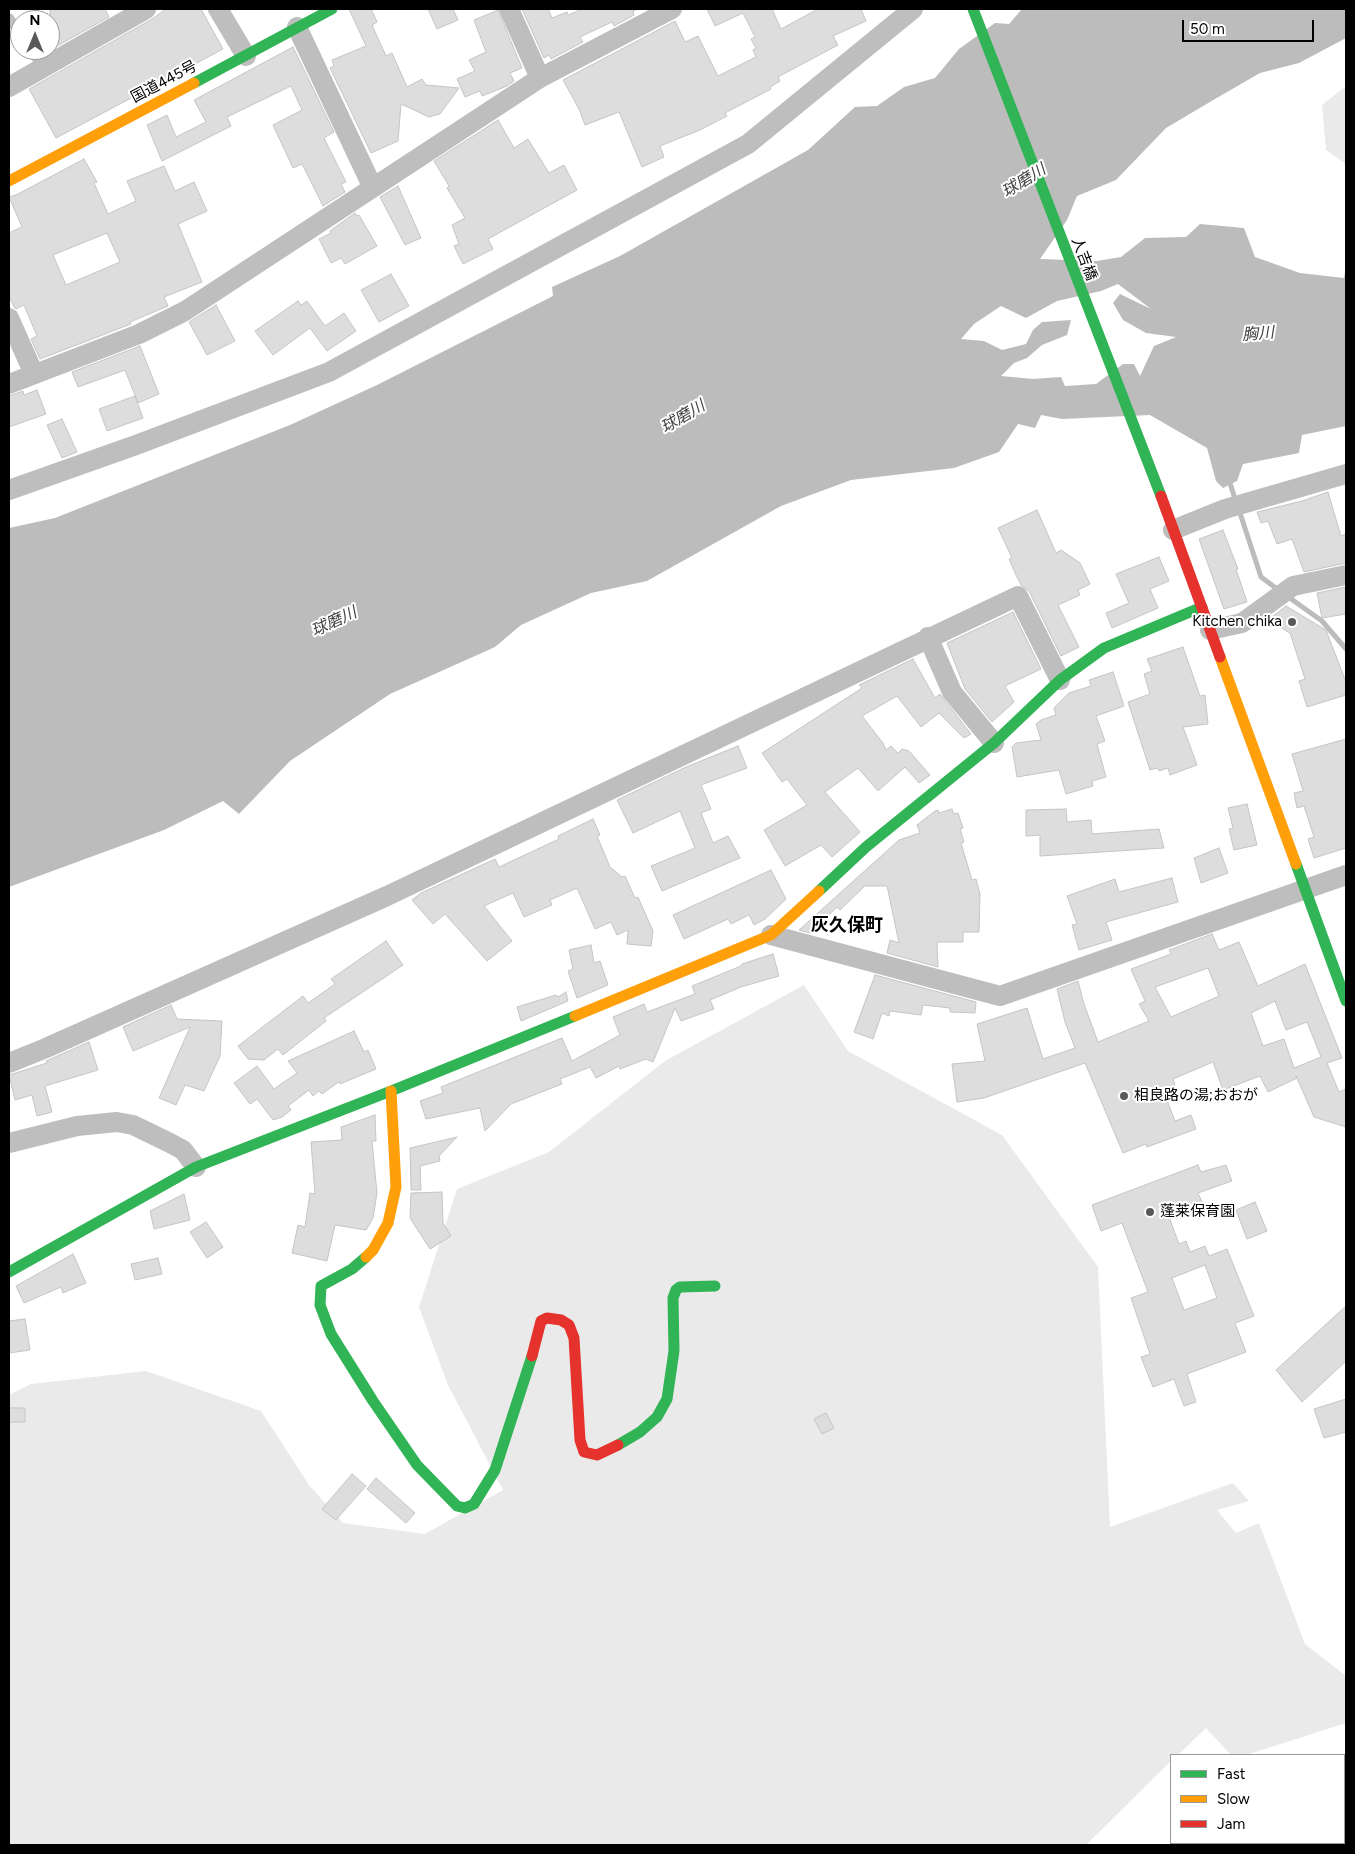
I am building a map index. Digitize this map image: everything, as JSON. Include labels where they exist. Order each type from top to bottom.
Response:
[{"type":"main road","name":"国道445号","points":[[9,181],[332,9]]},
{"type":"main road","name":"人吉橋","points":[[973,9],[1172,524],[1346,1001]]},
{"type":"main road","points":[[9,1272],[196,1167],[392,1091],[771,935],[866,847],[994,743],[1060,680],[1104,648],[1202,607]]},
{"type":"main road","points":[[392,1091],[396,1187],[388,1223],[373,1250],[352,1269],[321,1286],[320,1305],[331,1334],[373,1401],[417,1465],[457,1506],[465,1508],[474,1504],[495,1470],[531,1359],[541,1321],[547,1318],[561,1320],[569,1325],[574,1338],[580,1440],[584,1452],[597,1455],[611,1450],[640,1432],[657,1417],[667,1399],[674,1351],[673,1298],[676,1290],[680,1287],[715,1286]]},
{"type":"street","points":[[60,48],[146,9]]},
{"type":"street","points":[[218,9],[246,56]]},
{"type":"street","points":[[509,9],[540,78]]},
{"type":"street","points":[[9,384],[139,334],[185,311],[372,186],[540,78],[672,9]]},
{"type":"street","points":[[9,490],[136,445],[329,372],[748,144],[912,9]]},
{"type":"street","points":[[297,27],[372,186]]},
{"type":"street","points":[[9,86],[35,60]]},
{"type":"street","points":[[9,318],[34,374]]},
{"type":"street","points":[[1172,524],[1346,474]]},
{"type":"street","points":[[1210,630],[1242,622],[1293,586],[1346,575]]},
{"type":"street","points":[[9,1063],[388,896],[928,637],[1018,596],[1060,680]]},
{"type":"street","points":[[928,637],[952,692],[994,743]]},
{"type":"street","points":[[771,935],[1000,996],[1346,875]]},
{"type":"street","points":[[9,1143],[76,1126],[118,1122],[133,1125],[183,1150],[196,1167]]},
{"type":"shaded area","points":[[1346,86],[1346,164],[1326,150],[1322,105]]},
{"type":"shaded area","points":[[804,985],[848,1051],[1002,1135],[1098,1267],[1110,1527],[1233,1483],[1249,1501],[1217,1510],[1236,1533],[1259,1523],[1305,1644],[1346,1676],[1346,1723],[1249,1754],[1230,1754],[1206,1728],[1179,1754],[1170,1754],[1170,1762],[1086,1845],[9,1845],[9,1395],[31,1384],[146,1371],[261,1411],[309,1485],[343,1523],[425,1534],[503,1490],[448,1385],[419,1307],[457,1189],[549,1152],[665,1061]]},
{"type":"water","points":[[1022,9],[1346,9],[1346,38],[1299,63],[1260,73],[1215,99],[1166,128],[1116,180],[1077,196],[1067,220],[1040,259],[1097,261],[1121,257],[1145,238],[1186,237],[1200,224],[1244,228],[1255,257],[1300,273],[1344,278],[1346,267],[1346,426],[1302,435],[1299,453],[1243,464],[1237,481],[1223,488],[1216,481],[1207,448],[1150,415],[1062,419],[1041,415],[1035,428],[1018,424],[999,452],[954,468],[851,480],[781,506],[647,581],[591,593],[521,625],[495,647],[390,694],[290,761],[239,814],[223,801],[164,830],[9,887],[9,528],[55,518],[290,425],[377,385],[553,296],[552,287],[620,256],[808,150],[855,107],[877,106],[904,87],[935,78],[959,49],[995,23],[1009,24]],"holes":[[[1118,284],[1151,309],[1120,294],[1113,303],[1123,320],[1146,333],[1176,337],[1154,346],[1140,376],[1134,364],[1123,364],[1096,384],[1065,386],[1061,377],[1033,379],[1001,376],[1014,363],[1027,358],[1042,345],[1067,335],[1071,320],[1042,322],[1033,330],[1026,344],[1002,350],[984,341],[961,339],[974,324],[1001,306],[1026,318],[1057,301],[1101,291]]]},
{"type":"building","points":[[105,9],[109,17],[60,44],[60,10],[50,10]]},
{"type":"building","points":[[166,9],[201,9],[223,49],[56,138],[29,89],[152,19]]},
{"type":"building","points":[[349,9],[371,9],[377,22],[372,25],[386,56],[392,53],[407,87],[422,79],[426,85],[459,88],[440,114],[429,117],[401,104],[398,141],[371,153],[330,68],[334,66],[332,60],[366,46]]},
{"type":"building","points":[[428,9],[453,9],[458,20],[437,29]]},
{"type":"building","points":[[522,9],[548,9],[552,18],[567,12],[568,15],[582,9],[638,9],[633,11],[634,15],[614,26],[612,22],[580,37],[583,42],[551,59],[549,55],[544,58]]},
{"type":"building","points":[[707,9],[772,9],[781,29],[818,9],[861,9],[866,21],[833,36],[838,45],[778,77],[780,81],[770,87],[771,89],[725,113],[727,116],[700,130],[660,146],[664,157],[642,167],[619,112],[585,125],[579,109],[563,80],[675,21],[685,42],[698,36],[718,76],[756,57],[753,50],[756,48],[751,39],[755,37],[743,13],[715,26]]},
{"type":"building","points":[[498,10],[522,68],[510,73],[514,81],[507,86],[482,96],[480,91],[465,97],[457,79],[475,71],[469,60],[486,52],[474,20]]},
{"type":"building","points":[[293,47],[334,132],[324,138],[346,182],[341,184],[345,192],[323,206],[302,164],[293,168],[273,125],[302,110],[291,86],[227,117],[231,126],[162,161],[147,125],[167,115],[176,137],[206,122],[194,100]]},
{"type":"building","points":[[498,120],[514,148],[528,139],[549,173],[564,165],[577,190],[488,239],[493,249],[463,264],[454,246],[459,244],[452,225],[465,218],[434,161]]},
{"type":"building","points":[[84,159],[97,182],[94,183],[108,214],[136,201],[127,181],[164,166],[175,191],[194,182],[207,211],[178,224],[202,282],[164,297],[168,306],[130,322],[131,324],[40,359],[31,339],[37,336],[24,305],[16,309],[9,296],[9,233],[22,227],[9,197]],"holes":[[[107,233],[120,262],[66,285],[53,255]]]},
{"type":"building","points":[[398,186],[421,238],[405,245],[380,197]]},
{"type":"building","points":[[355,213],[357,216],[359,215],[377,246],[345,264],[341,258],[331,263],[319,239],[331,233],[330,231]]},
{"type":"building","points":[[391,274],[409,306],[379,322],[361,290]]},
{"type":"building","points":[[298,301],[301,305],[307,301],[325,326],[344,313],[356,331],[327,351],[310,328],[273,355],[255,331]]},
{"type":"building","points":[[216,305],[235,341],[207,355],[189,322]]},
{"type":"building","points":[[140,346],[159,394],[138,403],[125,370],[78,387],[72,372]]},
{"type":"building","points":[[37,390],[46,414],[9,427],[9,396],[23,391],[24,395]]},
{"type":"building","points":[[135,396],[143,418],[107,431],[99,409]]},
{"type":"building","points":[[62,419],[77,452],[62,458],[47,425]]},
{"type":"building","points":[[1328,492],[1341,536],[1346,534],[1346,563],[1304,572],[1292,539],[1277,544],[1268,521],[1261,523],[1257,512],[1302,501]]},
{"type":"building","points":[[1037,510],[1056,553],[1061,550],[1080,563],[1090,584],[1078,590],[1080,595],[1058,605],[1079,647],[1061,656],[1029,591],[1021,585],[1015,573],[1009,559],[1012,558],[998,528]]},
{"type":"building","points":[[1223,530],[1238,569],[1236,569],[1247,602],[1224,609],[1199,539]]},
{"type":"building","points":[[1159,557],[1169,581],[1150,589],[1158,608],[1112,628],[1106,613],[1129,603],[1116,574]]},
{"type":"building","points":[[1346,587],[1346,614],[1322,618],[1317,593]]},
{"type":"building","points":[[1286,606],[1326,630],[1346,682],[1346,695],[1307,707],[1299,681],[1305,679],[1290,633],[1268,620]]},
{"type":"building","points":[[1013,612],[1041,669],[1005,686],[1014,702],[992,722],[965,689],[947,643]]},
{"type":"building","points":[[1183,647],[1200,696],[1205,695],[1208,724],[1183,727],[1197,765],[1170,775],[1168,768],[1159,771],[1158,768],[1150,770],[1128,702],[1150,694],[1144,674],[1152,671],[1147,659]]},
{"type":"building","points":[[913,659],[935,698],[940,694],[971,734],[964,738],[939,713],[921,727],[897,696],[862,716],[883,743],[886,750],[891,746],[898,753],[902,749],[909,751],[930,775],[919,783],[905,767],[878,791],[858,768],[825,792],[860,832],[832,857],[821,845],[785,866],[764,830],[807,805],[787,779],[782,782],[762,753],[862,688],[859,685]]},
{"type":"building","points":[[1113,672],[1124,706],[1096,716],[1105,741],[1097,744],[1106,777],[1092,781],[1093,786],[1066,794],[1059,770],[1017,777],[1012,747],[1016,743],[1041,740],[1036,724],[1041,720],[1056,715],[1054,708],[1069,693],[1091,686],[1089,680]]},
{"type":"building","points":[[1346,739],[1346,848],[1314,858],[1308,839],[1314,837],[1304,806],[1297,808],[1294,793],[1303,791],[1292,754]]},
{"type":"building","points":[[738,746],[747,768],[701,785],[711,809],[701,813],[713,843],[728,836],[740,858],[662,891],[651,866],[695,848],[680,811],[633,833],[617,800],[686,767]]},
{"type":"building","points":[[1247,804],[1257,845],[1234,850],[1229,829],[1233,828],[1228,808]]},
{"type":"building","points":[[952,809],[954,814],[958,813],[963,828],[960,829],[964,842],[961,843],[972,880],[976,879],[980,894],[979,932],[963,932],[963,942],[937,942],[938,967],[887,953],[890,940],[899,943],[887,886],[865,886],[840,910],[837,907],[810,933],[799,930],[899,840],[920,833],[917,825],[935,811],[938,810],[939,813]]},
{"type":"building","points":[[1066,809],[1067,822],[1091,820],[1092,834],[1159,829],[1164,848],[1040,856],[1040,835],[1026,836],[1026,810]]},
{"type":"building","points":[[593,819],[600,835],[597,836],[610,867],[622,877],[625,876],[635,898],[638,897],[653,931],[651,946],[627,944],[628,930],[617,935],[611,922],[595,929],[577,888],[550,900],[552,905],[524,917],[513,893],[484,906],[512,941],[487,961],[445,914],[433,924],[412,900],[421,893],[495,859],[499,867],[559,839],[558,836]]},
{"type":"building","points":[[1219,848],[1228,873],[1201,883],[1194,858]]},
{"type":"building","points":[[771,870],[786,899],[765,919],[754,925],[749,915],[731,924],[728,919],[684,939],[673,915]]},
{"type":"building","points":[[1172,878],[1178,902],[1106,922],[1112,940],[1079,950],[1072,925],[1077,924],[1067,896],[1115,879],[1119,892]]},
{"type":"building","points":[[1212,934],[1219,950],[1239,942],[1258,986],[1305,964],[1342,1058],[1327,1063],[1339,1092],[1346,1089],[1346,1127],[1314,1117],[1297,1078],[1268,1092],[1260,1076],[1223,1090],[1213,1062],[1173,1079],[1175,1085],[1163,1090],[1175,1121],[1191,1115],[1196,1129],[1147,1147],[1146,1144],[1123,1153],[1085,1063],[984,1098],[957,1102],[952,1064],[985,1061],[977,1024],[1027,1008],[1043,1059],[1075,1048],[1065,1022],[1057,989],[1078,981],[1098,1042],[1149,1021],[1139,1004],[1145,1001],[1131,969],[1171,954],[1169,950]],"holes":[[[1208,968],[1219,996],[1171,1017],[1155,987]],[[1275,1001],[1286,1030],[1307,1022],[1321,1057],[1294,1068],[1284,1039],[1263,1046],[1251,1013]]]},
{"type":"building","points":[[386,941],[403,965],[324,1018],[326,1021],[283,1055],[278,1049],[264,1060],[248,1059],[238,1046],[303,996],[308,1003],[335,984],[331,979]]},
{"type":"building","points":[[591,945],[594,963],[600,961],[608,985],[577,998],[568,971],[573,969],[569,950]]},
{"type":"building","points":[[773,954],[779,976],[741,987],[710,1000],[714,1009],[681,1021],[675,1008],[653,1062],[646,1059],[620,1069],[619,1066],[596,1078],[590,1067],[560,1079],[562,1084],[511,1104],[485,1131],[480,1108],[426,1119],[420,1101],[443,1093],[441,1087],[562,1038],[572,1061],[620,1035],[613,1017],[644,1004],[647,1012],[695,994],[692,986],[742,964]]},
{"type":"building","points":[[875,975],[976,1002],[975,1013],[950,1012],[950,1008],[923,1005],[921,1015],[890,1011],[889,1016],[882,1013],[873,1039],[854,1032]]},
{"type":"building","points":[[566,992],[568,1001],[521,1021],[517,1007],[556,995],[558,997]]},
{"type":"building","points":[[171,1005],[177,1019],[222,1021],[220,1056],[204,1091],[185,1085],[176,1105],[159,1098],[190,1027],[133,1051],[123,1027]]},
{"type":"building","points":[[354,1031],[364,1052],[368,1050],[376,1069],[340,1084],[340,1081],[322,1094],[319,1091],[313,1096],[309,1090],[288,1106],[291,1110],[282,1117],[273,1120],[257,1099],[250,1104],[234,1083],[257,1066],[274,1089],[297,1073],[288,1061]]},
{"type":"building","points":[[89,1042],[98,1070],[45,1086],[52,1112],[37,1116],[32,1095],[15,1100],[9,1075],[47,1063],[46,1061]]},
{"type":"building","points":[[375,1115],[376,1141],[372,1141],[377,1193],[373,1218],[366,1230],[335,1225],[327,1261],[292,1253],[298,1225],[305,1227],[310,1193],[315,1194],[311,1142],[342,1140],[341,1127]]},
{"type":"building","points":[[457,1137],[439,1156],[440,1161],[420,1166],[421,1190],[411,1190],[410,1148]]},
{"type":"building","points":[[1198,1165],[1201,1172],[1226,1165],[1232,1181],[1198,1193],[1203,1204],[1169,1217],[1179,1244],[1186,1241],[1190,1252],[1205,1246],[1209,1256],[1227,1249],[1254,1316],[1235,1323],[1246,1352],[1187,1374],[1196,1402],[1184,1406],[1174,1379],[1153,1387],[1141,1357],[1150,1354],[1131,1298],[1148,1292],[1122,1223],[1101,1231],[1092,1205]],"holes":[[[1205,1265],[1217,1298],[1184,1310],[1172,1278]]]},
{"type":"building","points":[[442,1192],[443,1223],[451,1236],[430,1249],[410,1218],[411,1193]]},
{"type":"building","points":[[184,1194],[190,1220],[154,1229],[150,1211]]},
{"type":"building","points":[[1255,1202],[1267,1231],[1247,1239],[1236,1210]]},
{"type":"building","points":[[206,1222],[223,1247],[207,1258],[190,1232]]},
{"type":"building","points":[[73,1254],[86,1283],[63,1293],[61,1287],[24,1303],[16,1286]]},
{"type":"building","points":[[158,1258],[162,1274],[135,1280],[131,1264]]},
{"type":"building","points":[[1346,1306],[1346,1361],[1302,1402],[1276,1370]]},
{"type":"building","points":[[25,1319],[30,1350],[9,1353],[9,1321]]},
{"type":"building","points":[[1346,1399],[1346,1432],[1324,1438],[1314,1409]]},
{"type":"building","points":[[9,1408],[25,1408],[25,1422],[9,1422]]},
{"type":"building","points":[[826,1413],[834,1428],[822,1434],[814,1419]]},
{"type":"building","points":[[352,1474],[366,1486],[336,1520],[322,1509]]},
{"type":"building","points":[[376,1478],[415,1513],[406,1523],[367,1489]]},
{"type":"waterway","points":[[1229,480],[1236,502]]},
{"type":"waterway","points":[[1239,510],[1261,577],[1280,591]]},
{"type":"waterway","points":[[1287,596],[1322,621],[1346,649]]},
{"type":"traffic: fast","points":[[194,83],[332,9]]},
{"type":"traffic: fast","points":[[973,9],[1161,496]]},
{"type":"traffic: fast","points":[[819,891],[866,847],[994,743],[1060,680],[1104,648],[1202,607]]},
{"type":"traffic: fast","points":[[1296,864],[1346,1001]]},
{"type":"traffic: fast","points":[[9,1272],[196,1167],[391,1091],[575,1016]]},
{"type":"traffic: fast","points":[[366,1257],[352,1269],[321,1286],[320,1305],[331,1334],[373,1401],[417,1465],[457,1506],[465,1508],[474,1504],[495,1470],[532,1356]]},
{"type":"traffic: fast","points":[[618,1445],[640,1432],[657,1417],[667,1399],[674,1351],[673,1298],[676,1290],[680,1287],[715,1286]]},
{"type":"traffic: slow","points":[[9,181],[194,83]]},
{"type":"traffic: slow","points":[[1220,657],[1296,864]]},
{"type":"traffic: slow","points":[[575,1016],[771,935],[819,891]]},
{"type":"traffic: slow","points":[[366,1257],[373,1250],[388,1223],[396,1187],[391,1091]]},
{"type":"traffic: jam","points":[[1161,496],[1220,657]]},
{"type":"traffic: jam","points":[[532,1356],[541,1321],[547,1318],[561,1320],[569,1325],[574,1338],[580,1440],[584,1452],[597,1455],[618,1445]]},
{"type":"place","name":"Kitchen chika","points":[[1292,622]]},
{"type":"place","name":"相良路の湯;おおが","points":[[1124,1096]]},
{"type":"place","name":"蓬莱保育園","points":[[1150,1212]]},
{"type":"district","name":"灰久保町","points":[[847,926]]},
{"type":"water label","name":"球磨川","points":[[1024,181]]},
{"type":"water label","name":"胸川","points":[[1258,334]]},
{"type":"water label","name":"球磨川","points":[[683,417]]},
{"type":"water label","name":"球磨川","points":[[334,622]]}]
